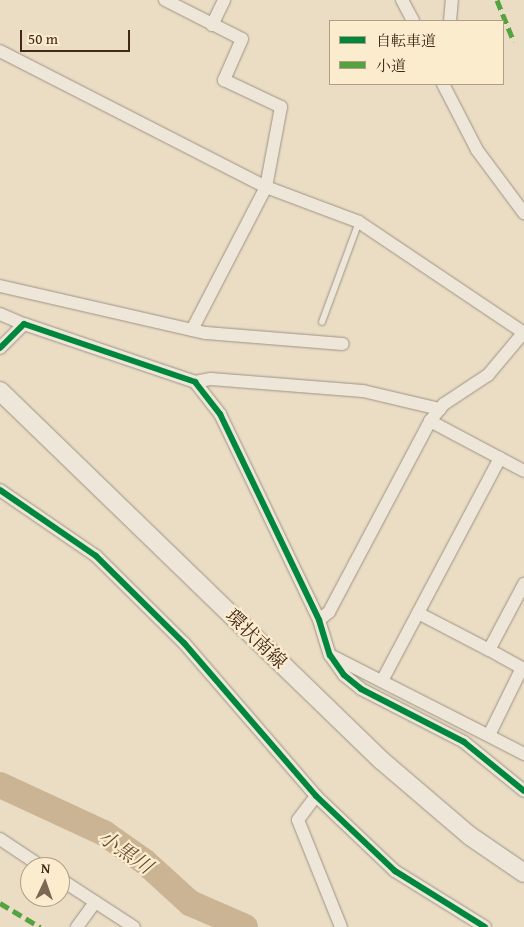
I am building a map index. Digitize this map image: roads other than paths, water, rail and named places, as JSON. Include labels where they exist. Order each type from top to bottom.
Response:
[{"type":"street","points":[[165,0],[242,39],[224,80],[281,108],[266,187],[192,330]]},
{"type":"street","points":[[212,25],[224,0]]},
{"type":"street","points":[[402,0],[412,20]]},
{"type":"street","points":[[450,20],[452,0]]},
{"type":"street","points":[[0,51],[266,187],[359,222],[524,332],[488,374],[440,409],[430,421],[329,612],[319,620]]},
{"type":"street","points":[[444,85],[477,150],[524,213]]},
{"type":"street","points":[[0,286],[192,330],[342,344]]},
{"type":"street","points":[[0,314],[24,324],[195,382],[219,380],[362,391],[440,409]]},
{"type":"street","points":[[0,348],[24,324]]},
{"type":"street","points":[[195,382],[220,414],[319,620],[330,655],[360,689],[464,742],[524,790]]},
{"type":"street","name":"環状南線","points":[[0,391],[381,760],[470,836],[524,873]]},
{"type":"street","points":[[430,421],[524,470]]},
{"type":"street","points":[[382,680],[500,458]]},
{"type":"street","points":[[0,490],[96,556],[184,643],[316,796],[395,871],[485,927]]},
{"type":"street","points":[[489,650],[524,584]]},
{"type":"street","points":[[418,613],[523,666],[489,735]]},
{"type":"street","points":[[330,655],[524,754]]},
{"type":"street","points":[[316,796],[298,820],[341,927]]},
{"type":"street","points":[[0,839],[27,857]]},
{"type":"street","points":[[70,886],[134,927]]},
{"type":"street","points":[[77,927],[94,902]]},
{"type":"lane","points":[[322,322],[359,222]]},
{"type":"waterway","name":"小黒川","points":[[0,785],[104,833],[145,862],[190,903],[245,927]]}]
